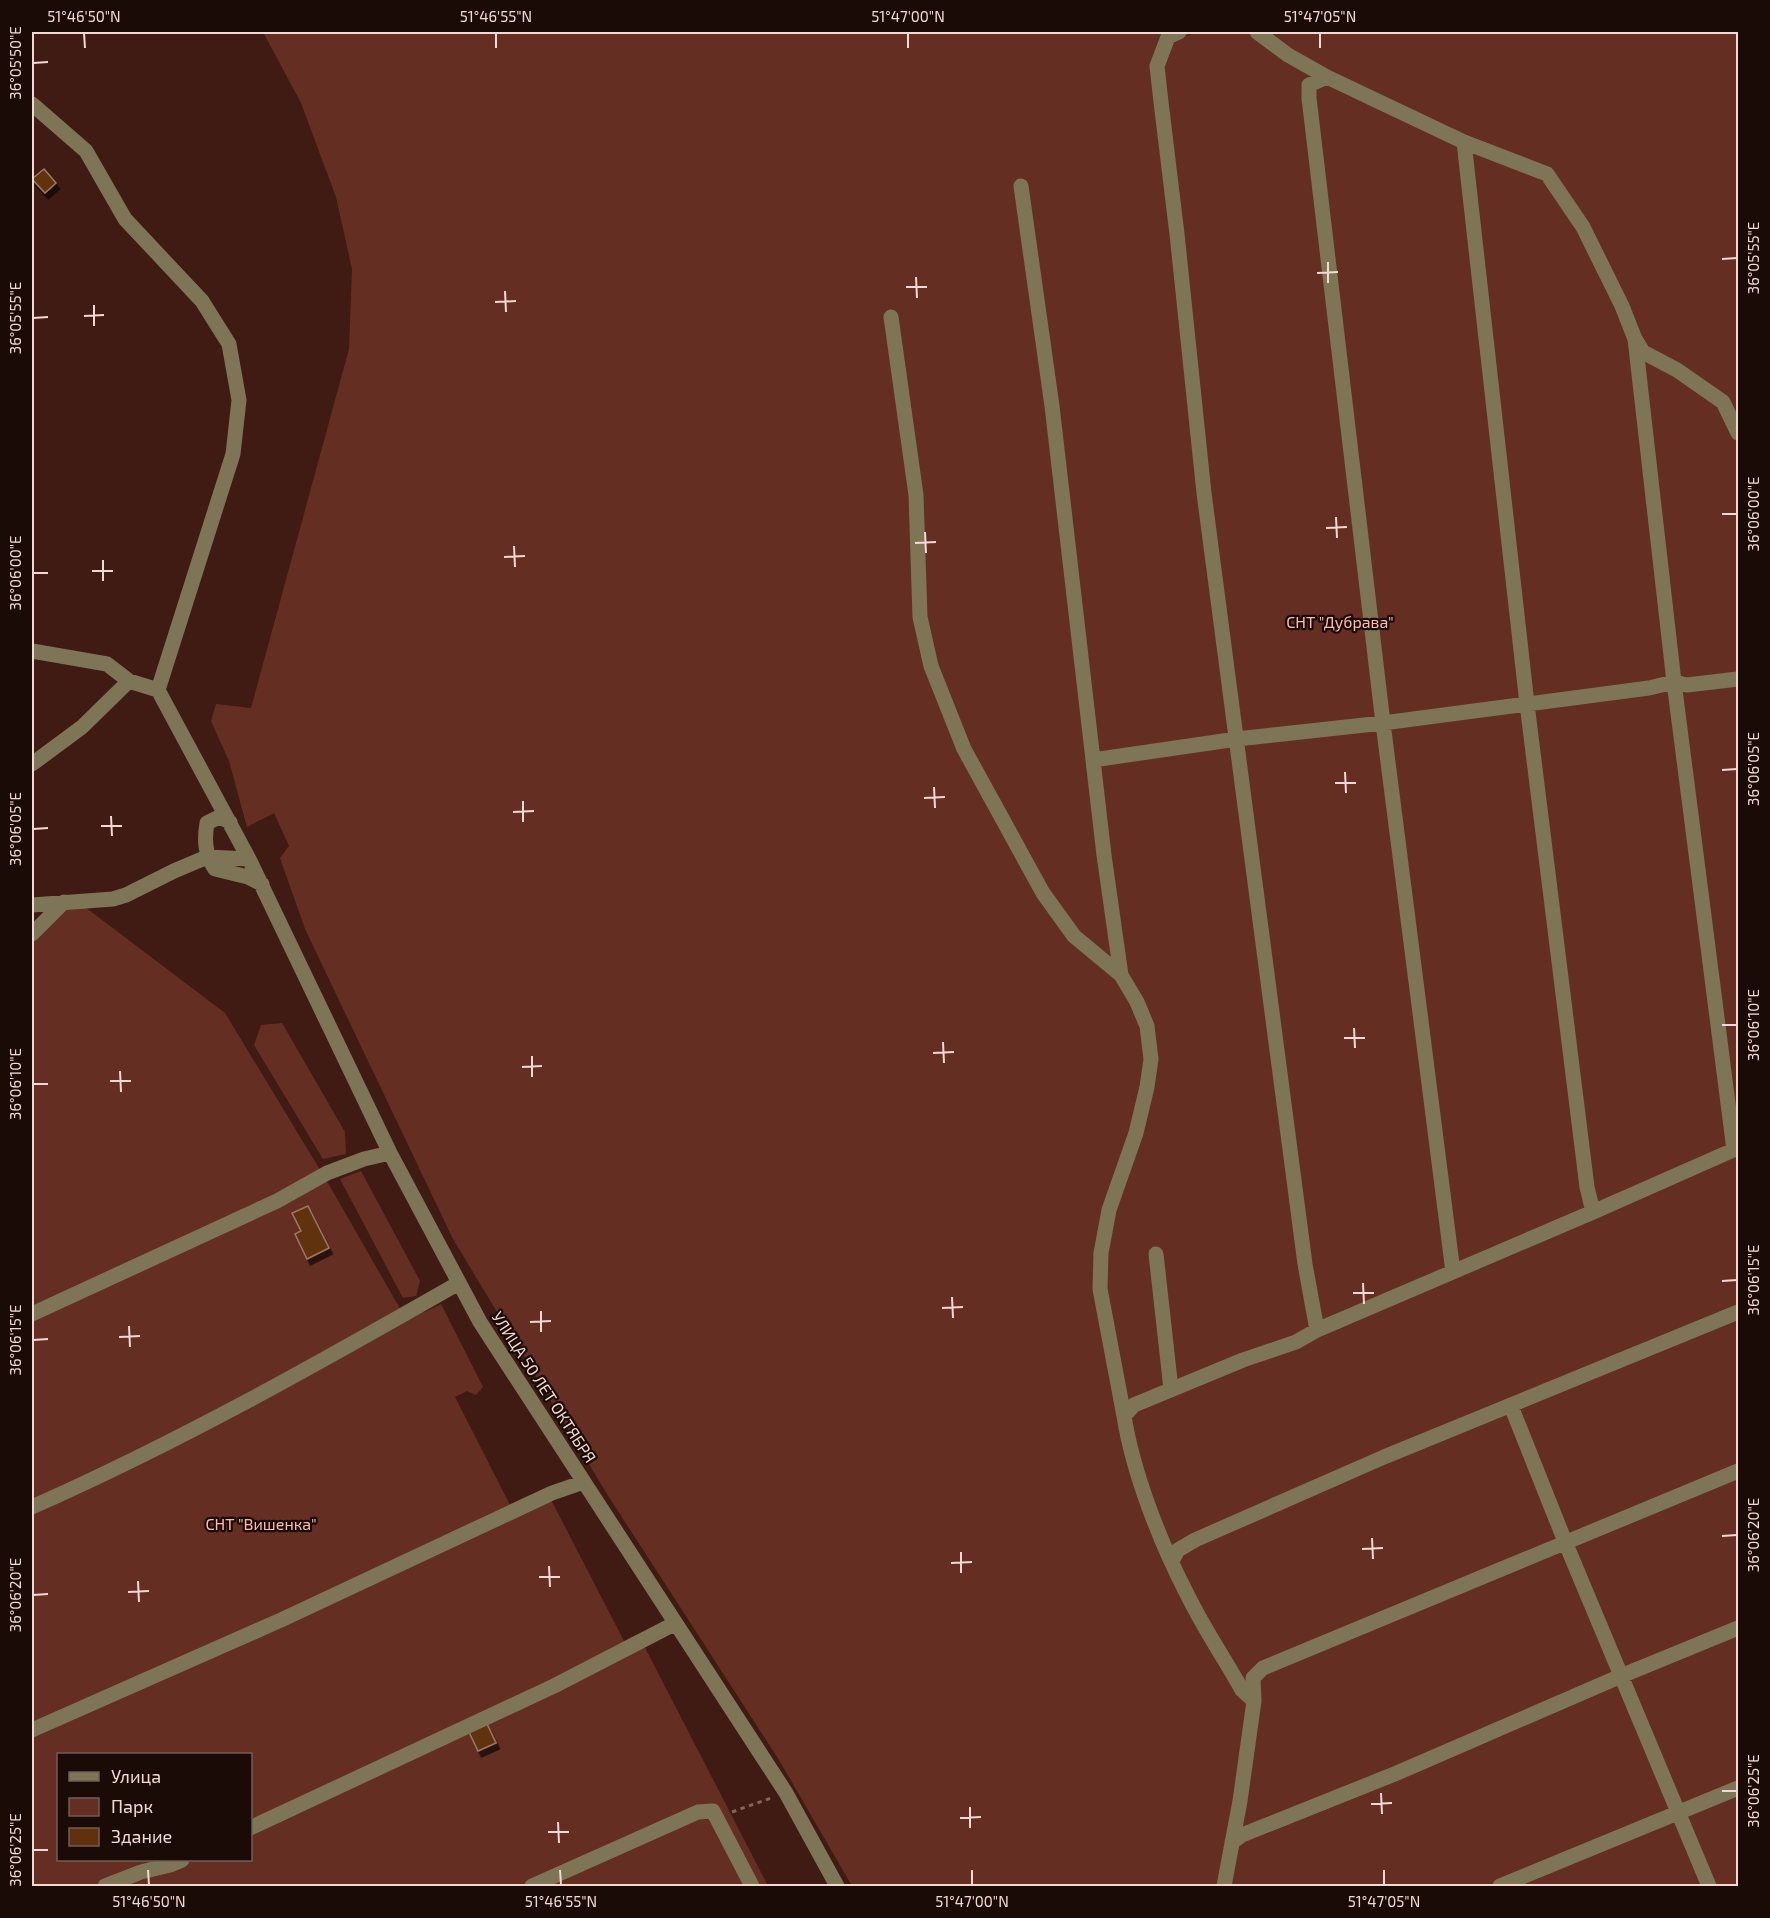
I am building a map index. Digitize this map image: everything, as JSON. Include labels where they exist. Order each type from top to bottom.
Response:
[{"type":"street","points":[[1179,32],[1168,37],[1157,66],[1204,493],[1305,1264],[1317,1330]]},
{"type":"street","points":[[1257,32],[1288,55],[1327,77],[1464,142],[1547,174],[1583,227],[1643,352],[1677,370],[1722,402],[1738,433]]},
{"type":"street","points":[[1327,77],[1309,85],[1309,98],[1383,723],[1453,1272]]},
{"type":"street","points":[[32,104],[86,151],[125,219],[202,301],[229,344],[239,400],[233,454],[158,690],[129,681],[107,664],[32,651]]},
{"type":"street","points":[[1464,142],[1527,704],[1587,1187],[1593,1212]]},
{"type":"street","points":[[1022,186],[1052,406],[1104,855],[1121,975]]},
{"type":"street","points":[[891,317],[916,495],[920,617],[931,666],[964,749],[1043,893],[1074,936],[1121,975],[1137,1002],[1147,1026],[1151,1059],[1136,1133],[1108,1210],[1101,1253],[1100,1288],[1129,1445],[1157,1527],[1186,1594],[1242,1690],[1254,1701]]},
{"type":"street","points":[[1124,1416],[1134,1405],[1243,1360],[1296,1342],[1317,1330],[1736,1149],[1674,682],[1635,339]]},
{"type":"street","points":[[1093,760],[1237,739],[1383,723],[1649,688],[1674,682],[1687,685],[1738,679]]},
{"type":"street","points":[[32,764],[82,727],[129,681]]},
{"type":"street","name":"УЛИЦА 50 ЛЕТ ОКТЯБРЯ","points":[[158,690],[262,884],[390,1153],[480,1322],[674,1624],[786,1793],[837,1887]]},
{"type":"street","points":[[230,822],[219,817],[207,823],[205,837],[207,857],[215,868],[248,877],[262,884]]},
{"type":"street","points":[[32,905],[113,899],[207,857],[249,859]]},
{"type":"street","points":[[32,934],[64,902]]},
{"type":"street","points":[[32,1314],[277,1202],[327,1173],[364,1159],[390,1153]]},
{"type":"street","points":[[1156,1254],[1171,1389]]},
{"type":"street","points":[[32,1507],[85,1484],[236,1408],[459,1283]]},
{"type":"street","points":[[1172,1561],[1178,1550],[1195,1540],[1384,1457],[1738,1312]]},
{"type":"street","points":[[1511,1406],[1709,1887]]},
{"type":"street","points":[[1224,1887],[1254,1701],[1253,1678],[1263,1668],[1738,1471]]},
{"type":"street","points":[[32,1730],[281,1620],[552,1493],[584,1482]]},
{"type":"street","points":[[252,1827],[554,1686],[674,1624]]},
{"type":"street","points":[[1232,1842],[1242,1834],[1397,1773],[1738,1628]]},
{"type":"street","points":[[1500,1887],[1738,1788]]},
{"type":"street","points":[[532,1887],[698,1812],[713,1811],[753,1887]]},
{"type":"street","points":[[105,1887],[141,1872],[180,1861]]},
{"type":"path","points":[[716,1818],[786,1793]]},
{"type":"green space","name":"СНТ \"Дубрава\"","points":[[263,32],[1194,32],[1186,36],[1197,32],[1738,32],[1738,1886],[852,1886],[779,1760],[607,1494],[453,1239],[305,929],[280,858],[289,846],[274,813],[247,827],[229,761],[211,721],[216,704],[251,708],[349,349],[352,269],[336,197],[301,103]]},
{"type":"green space","name":"СНТ \"Вишенка\"","points":[[66,907],[85,907],[225,1013],[328,1183],[406,1319],[441,1304],[483,1387],[476,1395],[467,1391],[455,1397],[510,1505],[546,1490],[624,1641],[638,1634],[768,1886],[32,1886],[32,942]]},
{"type":"green space","points":[[282,1023],[345,1132],[346,1154],[323,1159],[254,1045],[261,1025]]},
{"type":"green space","points":[[361,1171],[420,1281],[416,1296],[403,1298],[340,1179]]},
{"type":"building","points":[[44,169],[56,183],[45,193],[32,179]]},
{"type":"building","points":[[308,1206],[329,1248],[307,1259],[295,1234],[301,1231],[292,1213]]},
{"type":"building","points":[[487,1724],[496,1743],[478,1751],[469,1732]]}]
